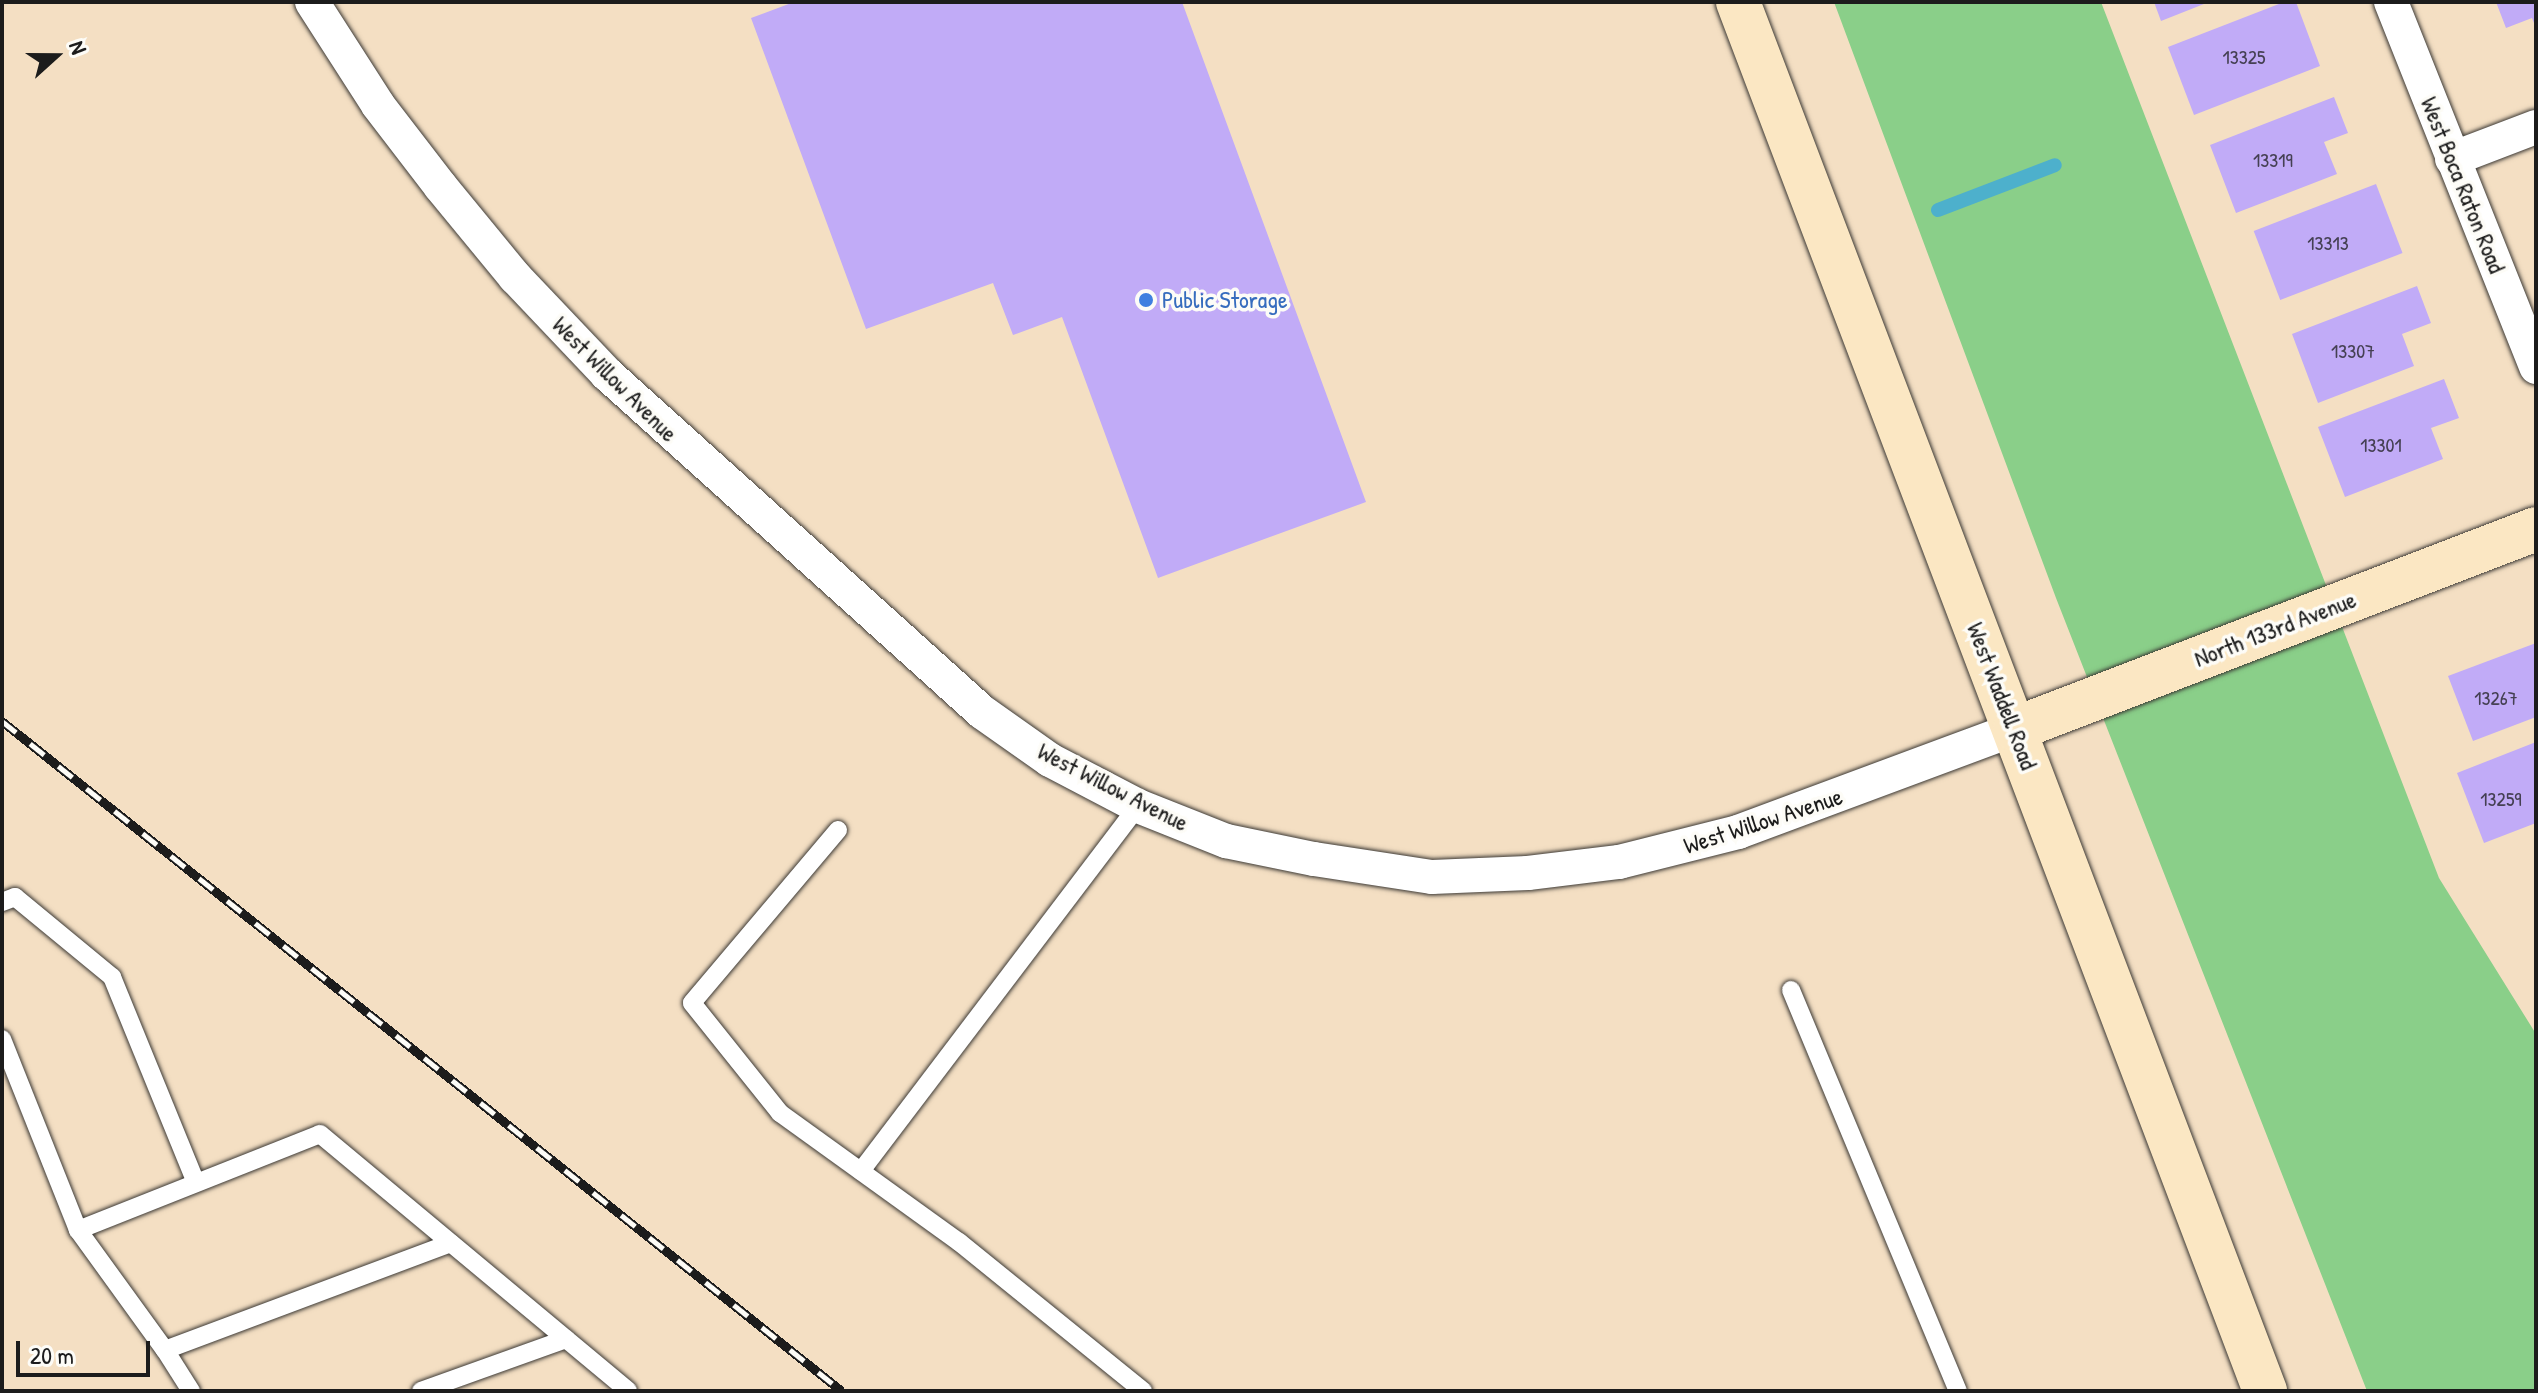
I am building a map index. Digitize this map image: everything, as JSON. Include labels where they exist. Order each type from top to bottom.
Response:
[{"type":"main road","name":"West Waddell Road","points":[[1738,2],[2265,1391]]},
{"type":"main road","name":"North 133rd Avenue","points":[[2015,729],[2536,529]]},
{"type":"street","name":"West Willow Avenue","points":[[312,2],[378,105],[441,187],[515,277],[607,374],[982,712],[1050,760],[1138,806],[1226,841],[1314,859],[1432,877],[1528,873],[1619,862],[1738,832],[2015,729]]},
{"type":"street","name":"West Boca Raton Road","points":[[2391,2],[2536,367]]},
{"type":"street","points":[[2452,159],[2536,127]]},
{"type":"lane","points":[[861,1171],[1138,806]]},
{"type":"lane","points":[[838,830],[692,1003],[780,1113],[959,1242],[1143,1391]]},
{"type":"lane","points":[[2,902],[15,897],[112,977],[196,1183]]},
{"type":"lane","points":[[1791,990],[1958,1391]]},
{"type":"lane","points":[[2,1039],[78,1230],[191,1391]]},
{"type":"lane","points":[[78,1230],[320,1134],[628,1391]]},
{"type":"lane","points":[[165,1350],[451,1243]]},
{"type":"lane","points":[[421,1391],[566,1339]]},
{"type":"green space","points":[[1834,2],[2101,2],[2439,878],[2536,1034],[2536,1391],[2367,1391],[2056,598]]},
{"type":"building","name":"Public Storage","points":[[794,2],[1182,2],[1366,502],[1158,578],[1062,317],[1013,335],[993,283],[866,329],[751,18]]},
{"type":"building","points":[[2154,2],[2209,2],[2161,21]]},
{"type":"building","points":[[2284,2],[2296,2],[2320,66],[2194,115],[2168,47]]},
{"type":"building","points":[[2496,2],[2536,2],[2536,28],[2532,18],[2506,28]]},
{"type":"building","points":[[2334,97],[2348,133],[2324,142],[2337,174],[2236,213],[2210,145]]},
{"type":"building","points":[[2376,184],[2403,253],[2280,300],[2254,231]]},
{"type":"building","points":[[2417,286],[2431,323],[2402,334],[2414,366],[2318,403],[2292,334]]},
{"type":"building","points":[[2444,379],[2459,418],[2431,428],[2443,459],[2345,497],[2318,427]]},
{"type":"building","points":[[2536,643],[2536,717],[2473,741],[2448,676]]},
{"type":"building","points":[[2536,742],[2536,823],[2484,843],[2457,773]]},
{"type":"waterway","points":[[1938,210],[2055,165]]},
{"type":"railway","points":[[2,721],[842,1391]]},
{"type":"place","name":"Public Storage","points":[[1146,300]]}]
